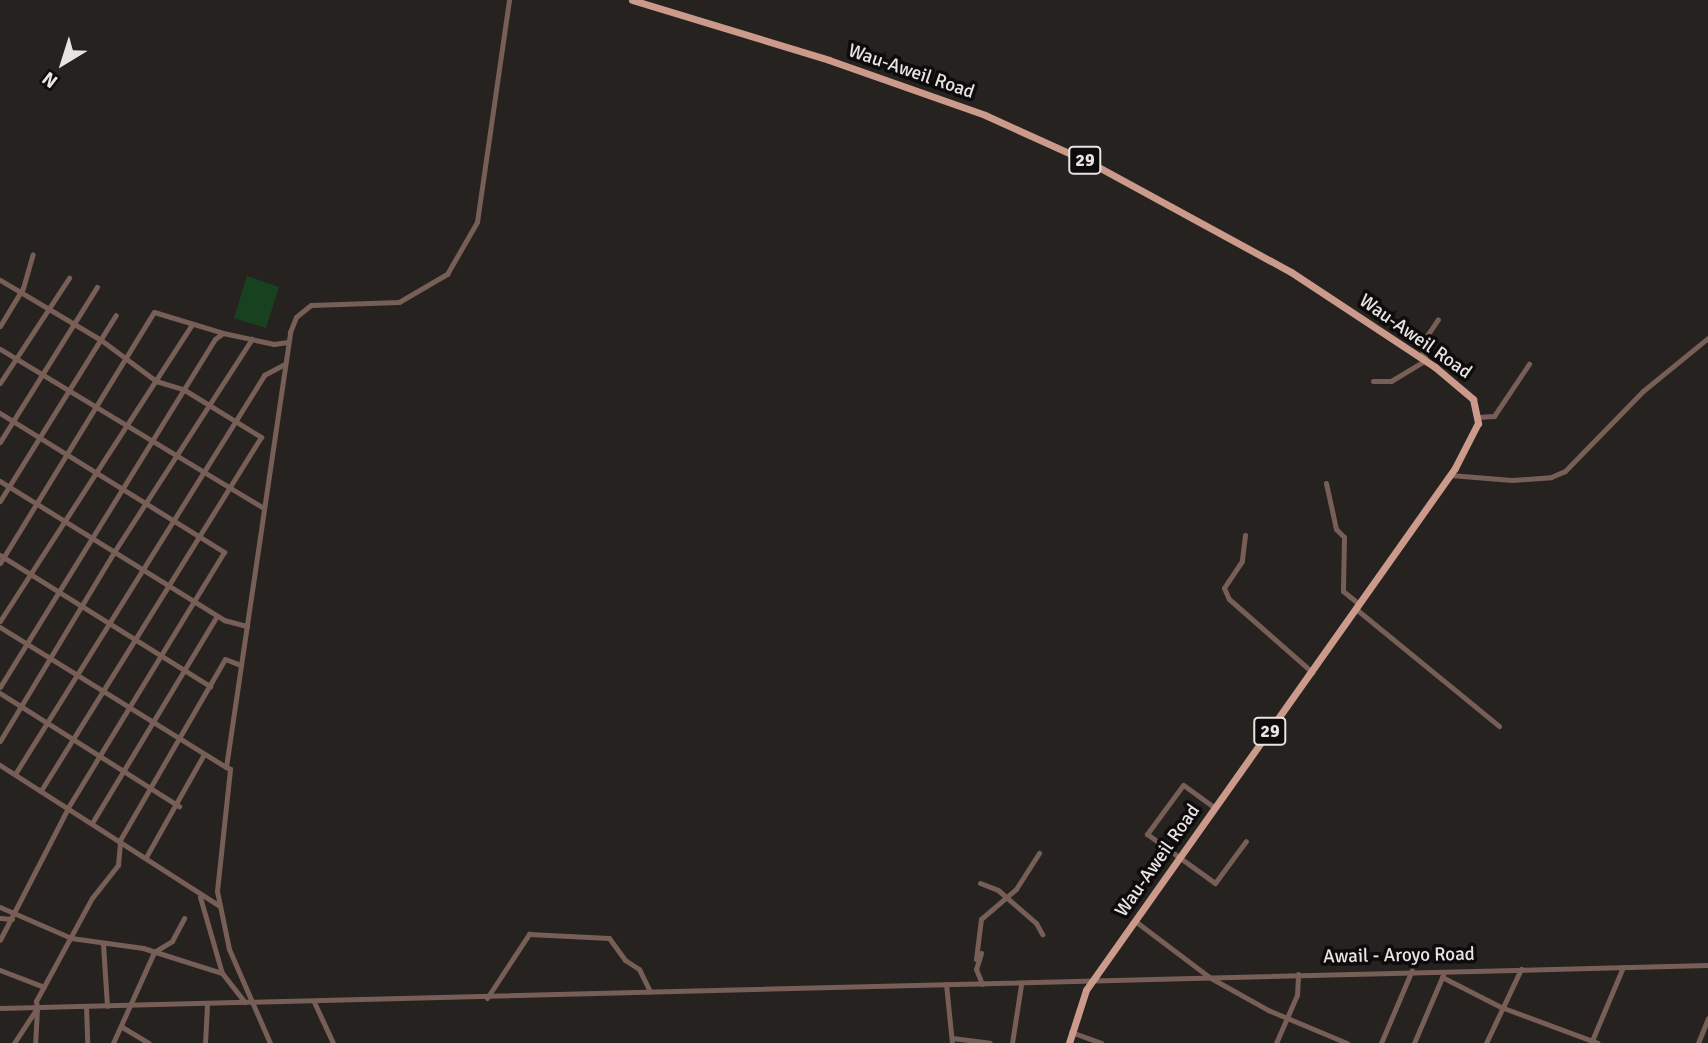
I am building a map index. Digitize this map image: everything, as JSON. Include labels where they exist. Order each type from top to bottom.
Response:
[{"type":"main road","name":"Wau-Aweil Road","points":[[632,0],[830,60],[1037,137],[1246,245],[1426,360],[1468,394],[1478,417],[1450,475],[1091,983],[1069,1043]]},
{"type":"street","points":[[226,767],[288,342],[296,317],[311,304],[399,302],[447,274],[477,222],[509,0]]},
{"type":"street","points":[[0,326],[21,292],[33,254]]},
{"type":"street","points":[[0,383],[69,278]]},
{"type":"street","points":[[0,280],[102,341],[156,381],[183,389],[261,437],[41,791]]},
{"type":"street","points":[[0,442],[97,287]]},
{"type":"street","points":[[210,686],[29,573],[1,559],[154,312],[252,339],[288,342]]},
{"type":"street","points":[[0,501],[116,315]]},
{"type":"street","points":[[1374,381],[1391,382],[1426,360],[1420,346],[1438,319]]},
{"type":"street","points":[[0,621],[125,423],[156,381],[192,324]]},
{"type":"street","points":[[0,687],[121,486],[223,332]]},
{"type":"street","points":[[1450,475],[1513,480],[1565,471],[1643,391],[1708,338]]},
{"type":"street","points":[[0,741],[114,552],[252,339]]},
{"type":"street","points":[[0,349],[264,508]]},
{"type":"street","points":[[15,774],[264,375],[285,364]]},
{"type":"street","points":[[1478,417],[1494,415],[1529,364]]},
{"type":"street","points":[[0,413],[224,552],[97,757],[0,940]]},
{"type":"street","points":[[0,481],[217,616],[247,626]]},
{"type":"street","points":[[1326,483],[1336,529],[1344,537],[1343,591],[1358,607],[1499,726]]},
{"type":"street","points":[[1245,535],[1242,561],[1224,588],[1229,599],[1312,672]]},
{"type":"street","points":[[92,823],[217,616]]},
{"type":"street","points":[[0,627],[230,769],[218,863],[218,905],[248,1002],[270,1043]]},
{"type":"street","points":[[14,1043],[37,1008],[44,987],[92,898],[118,865],[120,839],[225,659],[241,665]]},
{"type":"street","points":[[0,693],[178,806]]},
{"type":"street","points":[[146,857],[178,806],[204,754]]},
{"type":"street","points":[[0,765],[120,839],[198,895],[218,905]]},
{"type":"street","points":[[1215,808],[1183,785],[1147,834],[1215,883],[1247,841]]},
{"type":"street","points":[[982,984],[976,959],[981,919],[1030,872],[1039,853]]},
{"type":"street","points":[[980,883],[1006,896],[1042,934]]},
{"type":"street","points":[[198,895],[207,910],[205,925],[215,939],[222,972],[248,1002]]},
{"type":"street","points":[[0,907],[13,916],[71,938],[154,952],[222,972]]},
{"type":"street","points":[[0,918],[13,916]]},
{"type":"street","points":[[113,1043],[135,1003],[154,952],[172,941],[184,918]]},
{"type":"street","points":[[1135,921],[1209,977],[1287,1018],[1347,1043]]},
{"type":"street","points":[[487,998],[530,934],[609,938],[625,960],[639,969],[650,992]]},
{"type":"street","points":[[103,944],[107,1006]]},
{"type":"street","points":[[976,959],[981,953]]},
{"type":"street","name":"Awail - Aroyo Road","points":[[0,1008],[135,1003],[208,1005],[487,998],[946,984],[1021,985],[1412,970],[1708,965]]},
{"type":"street","points":[[1443,977],[1501,1007],[1593,1042],[1623,967]]},
{"type":"street","points":[[1486,1043],[1521,969]]},
{"type":"street","points":[[0,970],[44,987]]},
{"type":"street","points":[[1381,1043],[1412,970]]},
{"type":"street","points":[[1413,1043],[1446,970]]},
{"type":"street","points":[[1276,1043],[1297,995],[1298,974]]},
{"type":"street","points":[[946,984],[952,1040],[990,1043]]},
{"type":"street","points":[[1012,1043],[1021,985]]},
{"type":"street","points":[[314,1002],[333,1043]]},
{"type":"street","points":[[205,1043],[208,1005]]},
{"type":"street","points":[[86,1006],[87,1043]]},
{"type":"street","points":[[35,1043],[37,1008]]},
{"type":"street","points":[[1698,1043],[1708,1018]]},
{"type":"street","points":[[122,1027],[145,1042]]},
{"type":"street","points":[[1071,1032],[1101,1043]]},
{"type":"green space","points":[[247,276],[279,287],[266,328],[234,318]]}]
